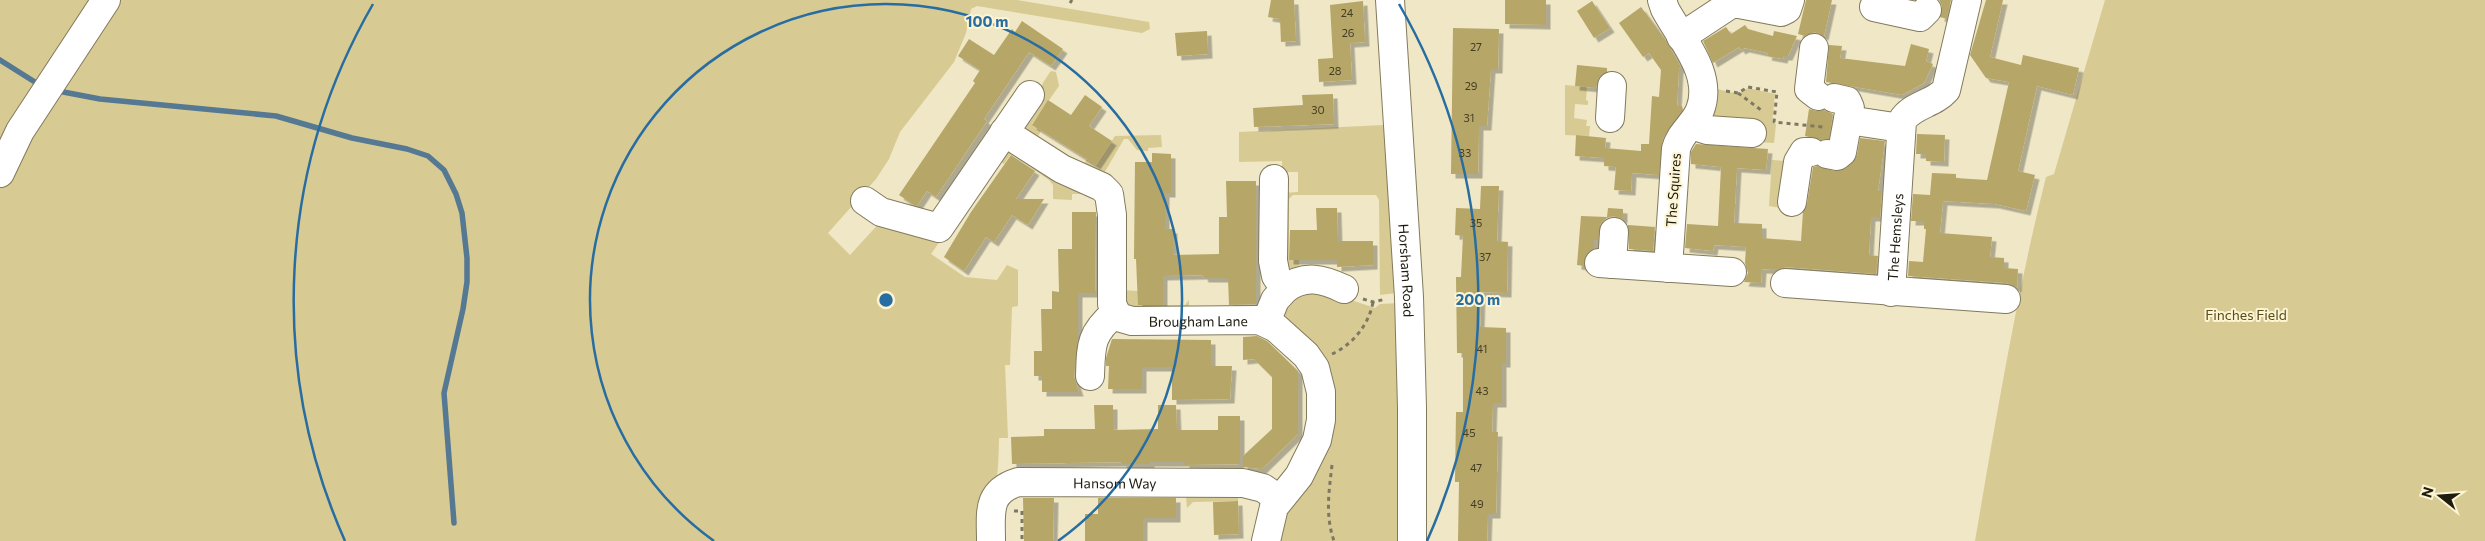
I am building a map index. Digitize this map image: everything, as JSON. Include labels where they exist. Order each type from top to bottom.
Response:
[{"type":"street","points":[[0,173],[20,130],[106,0]]},
{"type":"street","name":"Horsham Road","points":[[1390,0],[1409,297],[1412,408],[1412,541]]},
{"type":"street","points":[[1662,0],[1665,9],[1702,75],[1704,86]]},
{"type":"street","points":[[1681,37],[1727,7],[1739,4],[1784,12],[1790,0]]},
{"type":"street","points":[[1814,48],[1809,89],[1839,110],[1901,128],[1902,121],[1909,113],[1940,97],[1946,90],[1967,0]]},
{"type":"street","points":[[1874,7],[1920,17],[1928,10]]},
{"type":"street","points":[[1610,118],[1612,86]]},
{"type":"street","name":"The Squires","points":[[1668,268],[1661,184],[1678,142],[1691,125],[1701,107],[1704,86]]},
{"type":"street","points":[[865,201],[881,212],[939,228],[1030,95]]},
{"type":"street","points":[[1792,202],[1798,162],[1804,152],[1840,155],[1839,110]]},
{"type":"street","points":[[1691,125],[1707,130],[1766,122]]},
{"type":"street","name":"The Hemsleys","points":[[1901,128],[1891,292],[2006,299]]},
{"type":"street","points":[[1004,132],[1062,168],[1102,187],[1108,194],[1112,209],[1112,304],[1115,313],[1100,326],[1094,336],[1091,348],[1090,376]]},
{"type":"street","points":[[1274,179],[1273,260],[1276,276],[1285,289]]},
{"type":"street","points":[[1614,232],[1606,263],[1732,272]]},
{"type":"street","points":[[1266,322],[1275,300],[1285,289],[1300,281],[1322,280],[1344,289]]},
{"type":"street","points":[[1785,283],[1891,292]]},
{"type":"street","name":"Brougham Lane","points":[[1115,313],[1122,319],[1132,321],[1244,319],[1266,322],[1300,348],[1312,362],[1318,374],[1321,392],[1317,440],[1300,476],[1279,499],[1270,520],[1266,541]]},
{"type":"street","name":"Hansom Way","points":[[991,541],[991,511],[995,497],[1009,485],[1018,482],[1243,483],[1263,488],[1279,499]]},
{"type":"path","points":[[1704,86],[1738,93],[1766,122]]},
{"type":"path","points":[[1738,93],[1748,86],[1777,92],[1766,122]]},
{"type":"path","points":[[1766,122],[1839,110]]},
{"type":"path","points":[[1344,289],[1373,302],[1409,297]]},
{"type":"path","points":[[1312,362],[1348,345],[1368,318],[1373,302]]},
{"type":"green space","points":[[0,0],[1017,0],[1149,22],[1150,29],[1142,33],[977,6],[971,9],[966,33],[954,62],[900,132],[889,159],[876,179],[828,233],[850,255],[883,219],[940,241],[931,254],[965,277],[997,280],[1007,265],[1018,270],[1018,306],[1012,307],[1010,365],[1005,365],[1008,438],[999,438],[998,471],[994,492],[984,511],[976,520],[976,541],[0,541]]},
{"type":"green space","name":"Finches Field","points":[[2105,0],[2485,0],[2485,541],[1975,541],[2016,313],[2035,222],[2046,177],[2054,174]]},
{"type":"green space","points":[[1051,71],[1056,72],[1059,86],[1032,124],[1041,131],[1035,141],[1026,132],[1025,124],[1034,99]]},
{"type":"green space","points":[[1565,85],[1587,87],[1586,100],[1588,105],[1575,104],[1574,118],[1587,120],[1586,126],[1590,126],[1589,136],[1565,135]]},
{"type":"green space","points":[[1748,88],[1775,94],[1772,123],[1776,124],[1774,143],[1756,142],[1705,116],[1712,92],[1717,89],[1738,94]]},
{"type":"green space","points":[[1384,125],[1396,293],[1380,295],[1379,200],[1376,195],[1293,195],[1289,199],[1289,259],[1299,260],[1300,272],[1286,266],[1283,193],[1298,192],[1298,172],[1282,172],[1282,161],[1239,162],[1239,132]]},
{"type":"green space","points":[[1161,135],[1162,147],[1148,148],[1148,151],[1137,150],[1128,139],[1124,139],[1103,175],[1080,170],[1087,159],[1096,165],[1115,136]]},
{"type":"green space","points":[[1009,149],[1084,194],[1072,194],[1072,200],[1053,199],[1053,185],[1049,180],[1011,154],[1004,164],[997,160]]},
{"type":"green space","points":[[1772,160],[1787,161],[1781,208],[1769,206]]},
{"type":"green space","points":[[1122,290],[1138,291],[1138,305],[1185,305],[1189,300],[1189,308],[1153,312],[1127,307]]},
{"type":"green space","points":[[1298,290],[1348,299],[1375,308],[1380,304],[1400,303],[1403,541],[1274,541],[1276,525],[1325,438],[1282,313]]},
{"type":"green space","points":[[1239,491],[1238,501],[1193,502],[1187,508],[1186,496]]},
{"type":"building","points":[[1271,0],[1294,0],[1296,41],[1281,42],[1280,19],[1268,17]]},
{"type":"building","points":[[1505,0],[1546,0],[1546,25],[1505,24]]},
{"type":"building","points":[[1806,0],[1832,0],[1824,36],[1815,32],[1805,36],[1798,34]]},
{"type":"building","points":[[1939,0],[1951,0],[1947,19],[1940,17],[1942,6]]},
{"type":"building","points":[[1986,0],[2003,0],[1990,57],[2021,65],[2023,55],[2079,68],[2073,95],[2037,86],[2018,171],[2035,175],[2026,211],[1995,204],[1943,201],[1940,233],[1992,237],[1990,257],[2004,258],[2004,268],[2018,269],[2017,288],[2007,283],[1908,276],[1909,261],[1923,262],[1926,229],[1924,229],[1924,221],[1911,221],[1913,194],[1930,195],[1932,173],[1956,174],[1956,178],[1987,180],[2009,82],[1986,78],[1970,55]]},
{"type":"building","points":[[1363,1],[1365,42],[1350,43],[1352,80],[1319,82],[1318,59],[1333,58],[1330,5]]},
{"type":"building","points":[[1592,1],[1610,28],[1594,38],[1577,11]]},
{"type":"building","points":[[1641,7],[1667,42],[1681,67],[1679,69],[1677,106],[1682,106],[1683,110],[1663,138],[1659,175],[1632,173],[1631,191],[1614,190],[1616,167],[1604,166],[1604,158],[1575,156],[1576,135],[1606,138],[1605,148],[1641,151],[1641,144],[1649,144],[1652,96],[1659,97],[1661,70],[1649,53],[1643,57],[1619,23]]},
{"type":"building","points":[[1022,21],[1063,49],[1051,66],[1029,52],[984,119],[987,121],[936,197],[927,191],[917,206],[914,205],[899,195],[975,83],[973,81],[980,70],[958,56],[969,39],[994,55],[1012,29],[1015,32]]},
{"type":"building","points":[[1745,25],[1748,29],[1773,36],[1774,31],[1797,36],[1788,56],[1784,56],[1783,59],[1767,56],[1768,53],[1745,48],[1741,50],[1739,47],[1713,63],[1703,41],[1726,27],[1731,34]]},
{"type":"building","points":[[1453,28],[1499,29],[1498,69],[1491,69],[1487,126],[1479,126],[1478,174],[1451,174]]},
{"type":"building","points":[[1207,31],[1208,54],[1177,56],[1175,33]]},
{"type":"building","points":[[1911,44],[1929,49],[1926,61],[1933,64],[1924,83],[1902,95],[1826,82],[1829,45],[1842,46],[1840,58],[1905,66]]},
{"type":"building","points":[[1577,65],[1607,68],[1607,72],[1599,78],[1596,88],[1575,86]]},
{"type":"building","points":[[1333,94],[1334,124],[1254,127],[1253,108],[1303,105],[1302,95]]},
{"type":"building","points":[[1085,95],[1102,107],[1089,126],[1112,141],[1096,165],[1032,125],[1048,100],[1071,115]]},
{"type":"building","points":[[1809,109],[1816,111],[1824,110],[1833,114],[1829,139],[1821,140],[1805,136]]},
{"type":"building","points":[[1917,134],[1945,135],[1944,162],[1926,161],[1926,154],[1916,154]]},
{"type":"building","points":[[1860,138],[1885,141],[1878,191],[1882,191],[1880,217],[1871,217],[1869,255],[1878,256],[1876,274],[1786,267],[1777,270],[1762,269],[1761,283],[1744,282],[1748,273],[1745,263],[1746,247],[1714,245],[1713,251],[1685,248],[1687,224],[1718,226],[1721,167],[1691,164],[1691,152],[1696,144],[1768,149],[1766,170],[1737,168],[1734,223],[1762,224],[1762,238],[1801,241],[1803,212],[1807,204],[1813,167],[1817,166],[1834,171],[1846,168],[1857,155]]},
{"type":"building","points":[[1152,153],[1171,154],[1171,193],[1165,193],[1165,229],[1173,229],[1173,255],[1219,254],[1219,217],[1227,217],[1226,181],[1256,181],[1256,304],[1229,305],[1228,278],[1204,278],[1203,275],[1163,276],[1163,305],[1138,305],[1136,259],[1134,259],[1135,162],[1152,162]]},
{"type":"building","points":[[1011,155],[1035,171],[1016,199],[1044,199],[1028,225],[1012,215],[994,242],[986,237],[964,271],[944,257],[971,212]]},
{"type":"building","points":[[1481,186],[1499,186],[1497,241],[1508,242],[1507,293],[1481,292],[1480,327],[1506,328],[1506,363],[1502,363],[1502,403],[1493,403],[1492,432],[1498,432],[1496,514],[1488,514],[1487,541],[1458,541],[1459,482],[1455,482],[1456,412],[1463,412],[1463,353],[1457,353],[1456,277],[1461,277],[1463,236],[1455,235],[1456,208],[1480,209]]},
{"type":"building","points":[[1316,208],[1337,208],[1338,241],[1373,241],[1373,265],[1337,267],[1337,260],[1289,260],[1290,230],[1317,230]]},
{"type":"building","points":[[1608,208],[1623,209],[1623,219],[1614,216],[1607,218],[1601,223],[1598,240],[1594,240],[1594,249],[1586,255],[1584,266],[1577,265],[1581,216],[1607,217]]},
{"type":"building","points":[[1072,212],[1096,212],[1095,293],[1078,293],[1078,339],[1074,376],[1079,392],[1042,392],[1042,376],[1034,376],[1034,351],[1042,351],[1041,309],[1052,309],[1052,291],[1059,292],[1058,249],[1072,249]]},
{"type":"building","points":[[1628,225],[1655,227],[1653,251],[1629,249]]},
{"type":"building","points":[[1257,336],[1267,341],[1298,371],[1298,434],[1262,469],[1243,467],[1243,456],[1272,429],[1272,377],[1254,359],[1243,360],[1243,337]]},
{"type":"building","points":[[1112,339],[1211,340],[1211,366],[1232,366],[1230,399],[1172,400],[1172,367],[1142,367],[1142,389],[1108,389],[1109,366],[1106,366],[1106,358]]},
{"type":"building","points":[[1094,405],[1113,405],[1113,430],[1158,429],[1158,405],[1176,405],[1177,430],[1218,430],[1218,416],[1240,416],[1240,464],[1185,465],[1185,462],[1150,462],[1150,464],[1122,464],[1122,462],[1012,464],[1011,437],[1044,436],[1044,429],[1095,429]]},
{"type":"building","points":[[1023,498],[1054,498],[1053,541],[1024,541]]},
{"type":"building","points":[[1098,498],[1176,498],[1176,518],[1143,518],[1143,541],[1085,541],[1085,514],[1098,514]]},
{"type":"building","points":[[1238,501],[1239,534],[1214,535],[1213,502]]},
{"type":"waterway","points":[[0,60],[38,84]]},
{"type":"waterway","points":[[58,91],[100,99],[276,116],[352,138],[407,149],[428,156],[444,170],[456,194],[462,213],[467,258],[467,282],[463,309],[444,393],[454,523]]}]
